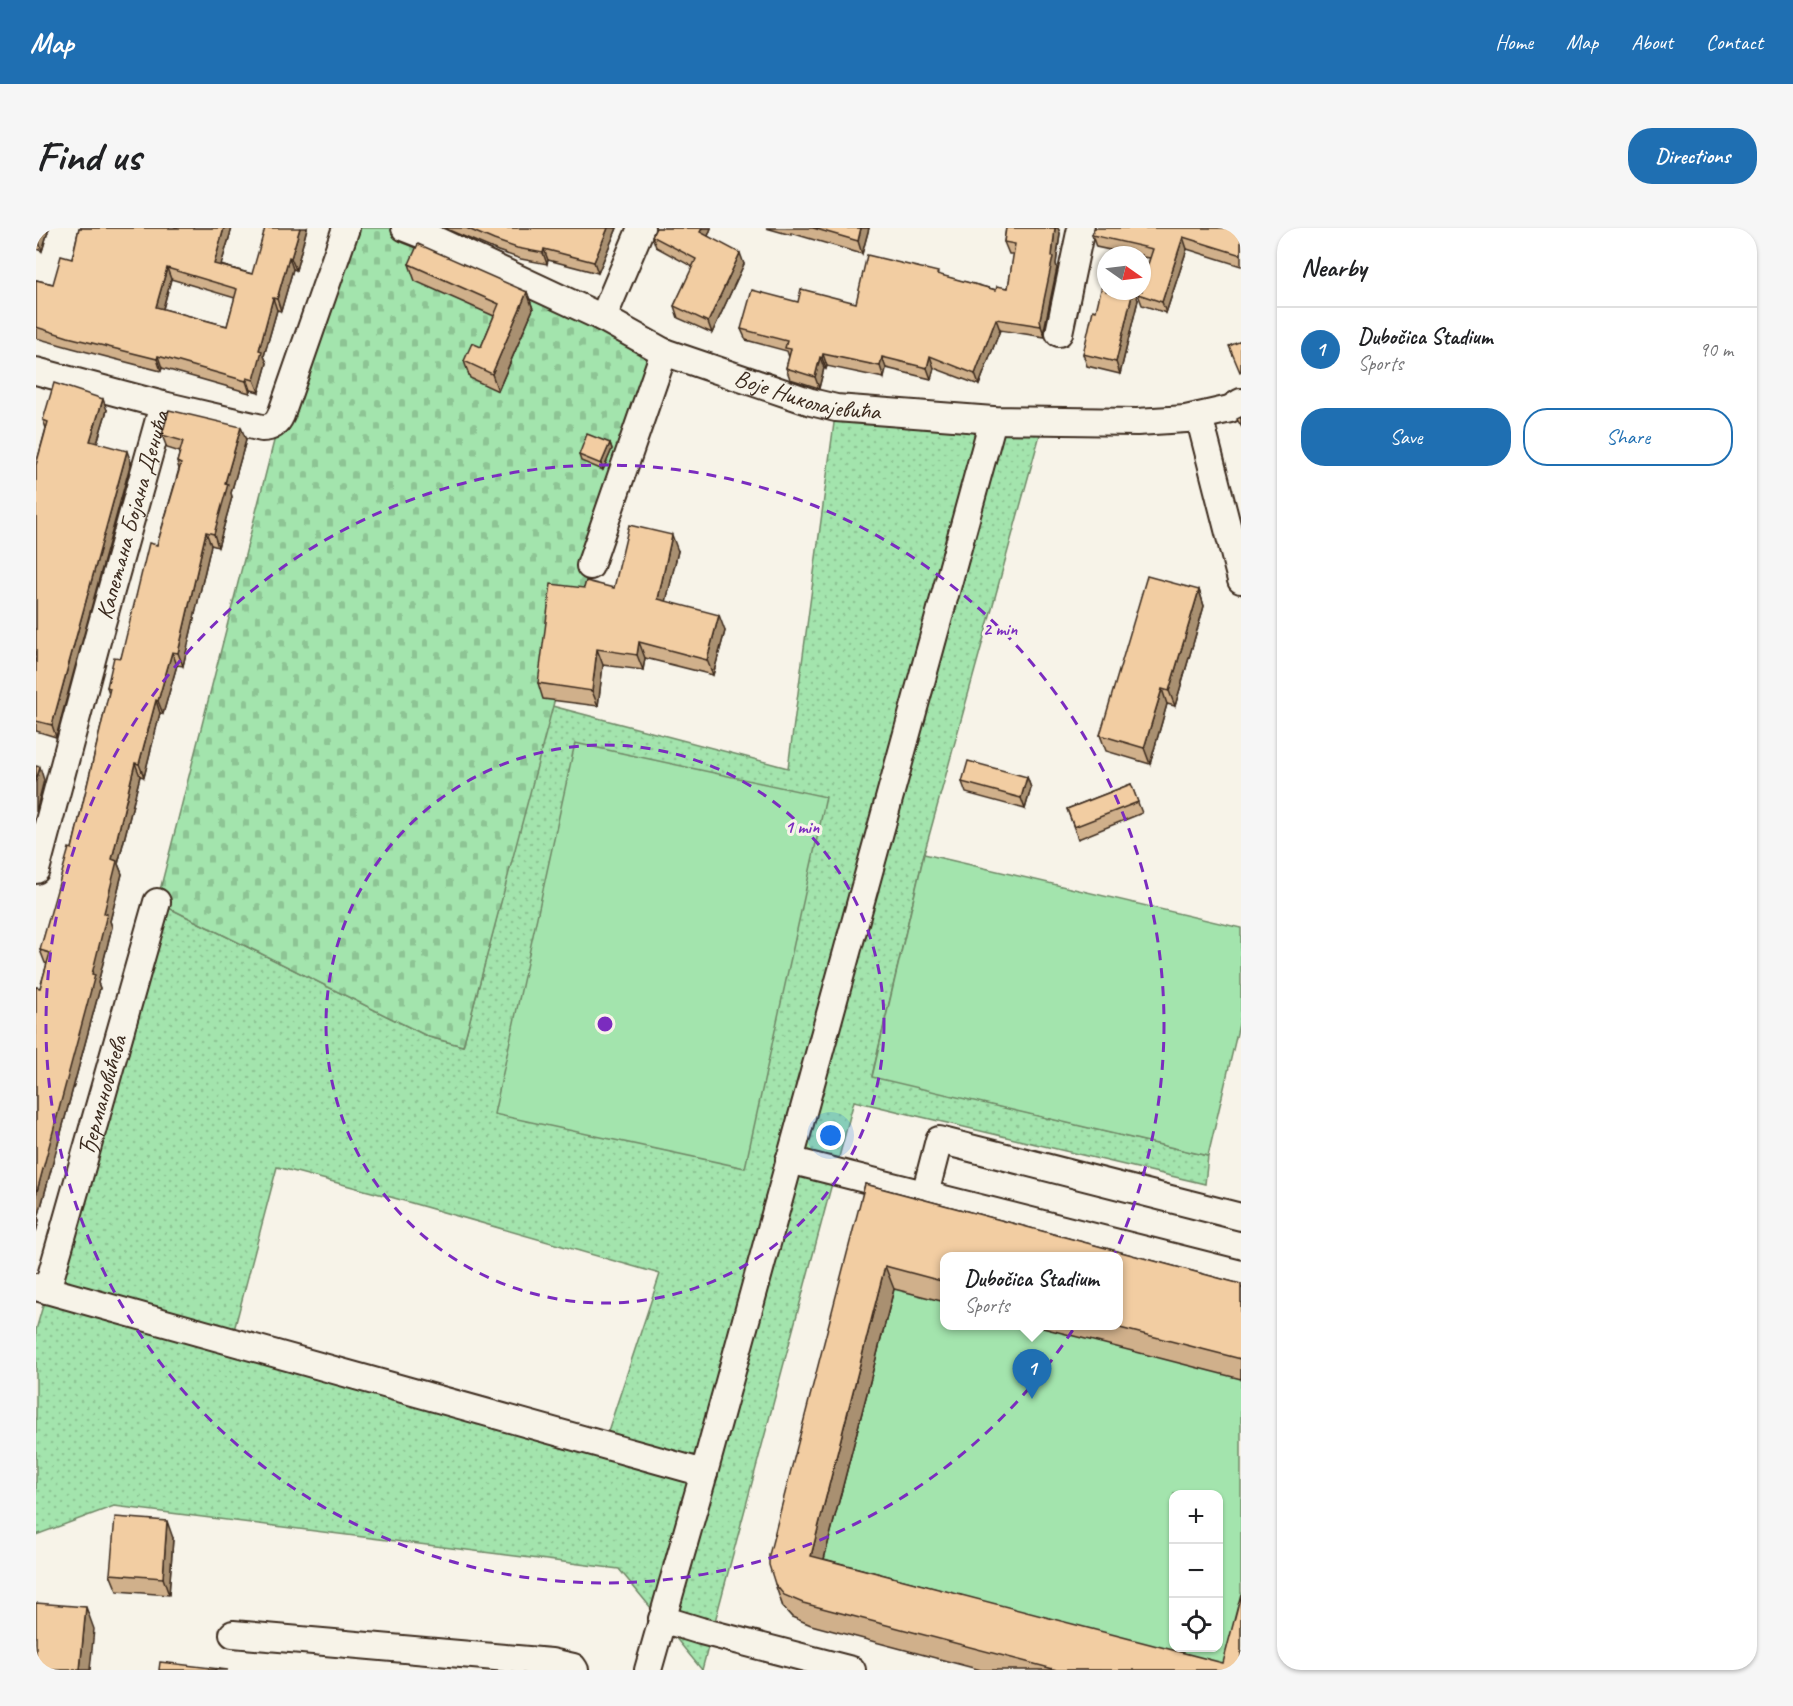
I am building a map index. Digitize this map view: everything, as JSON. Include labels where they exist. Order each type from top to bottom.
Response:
[{"type":"street","name":"Капетана Бојана Денића","points":[[36,870],[163,405],[262,428],[270,428],[277,423],[346,228]]},
{"type":"street","name":"Воје Николајевића","points":[[405,228],[442,235],[664,352],[811,402],[836,408],[993,420],[1137,422],[1186,419],[1230,409],[1241,402]]},
{"type":"street","points":[[603,318],[641,228]]},
{"type":"street","points":[[1059,333],[1081,228]]},
{"type":"street","points":[[590,566],[664,352]]},
{"type":"street","points":[[37,374],[163,405]]},
{"type":"street","points":[[1199,416],[1241,580]]},
{"type":"street","points":[[648,1670],[993,420]]},
{"type":"street","name":"Ђермановићева","points":[[41,1289],[157,902]]},
{"type":"street","points":[[925,1194],[939,1140],[1241,1217]]},
{"type":"street","points":[[789,1160],[1241,1274]]},
{"type":"street","points":[[41,1289],[704,1473]]},
{"type":"street","points":[[662,1618],[701,1631],[852,1670]]},
{"type":"street","points":[[233,1634],[551,1662],[573,1667],[575,1670]]},
{"type":"green space","points":[[346,228],[398,228],[664,352],[590,566],[463,1046],[429,1037],[157,902],[274,441]]},
{"type":"green space","points":[[836,408],[1044,420],[924,854],[872,1076],[1208,1156],[1205,1184],[854,1101],[702,1670],[619,1569],[114,1506],[36,1535],[36,1330],[157,902],[429,1037],[463,1046],[552,706],[788,768]],"holes":[[[277,1167],[660,1274],[607,1434],[233,1334]]]},
{"type":"green space","points":[[575,743],[826,797],[745,1168],[494,1114]]},
{"type":"green space","points":[[924,854],[1241,928],[1241,1016],[1208,1156],[872,1077]]},
{"type":"green space","points":[[873,1206],[940,1253],[940,1330],[1123,1330],[1123,1325],[1241,1304],[1241,1670],[792,1617],[783,1607],[777,1587]]},
{"type":"building","points":[[36,228],[41,228],[38,239],[36,239]]},
{"type":"building","points":[[79,228],[224,228],[214,264],[252,274],[265,228],[300,228],[277,299],[273,298],[259,350],[262,351],[254,380],[247,378],[246,381],[158,356],[157,359],[36,327],[36,280],[53,284],[61,256],[72,259]],"holes":[[[167,268],[237,289],[227,326],[156,307]]]},
{"type":"building","points":[[466,228],[608,228],[594,262],[544,249],[543,253],[517,248]]},
{"type":"building","points":[[656,228],[702,228],[700,232],[740,253],[708,322],[674,306],[696,259],[652,236]]},
{"type":"building","points":[[813,228],[861,228],[858,241]]},
{"type":"building","points":[[1006,228],[1055,228],[1053,257],[1040,319],[1041,326],[996,319],[975,374],[930,356],[927,368],[882,357],[880,366],[823,354],[822,358],[820,357],[815,377],[786,368],[791,349],[785,348],[787,341],[741,329],[752,290],[798,302],[801,289],[856,303],[867,255],[938,272],[937,274],[996,290],[997,286],[1008,288],[1015,244],[1004,242]]},
{"type":"building","points":[[1094,228],[1241,228],[1241,255],[1183,237],[1162,302],[1151,298],[1153,249],[1151,246],[1140,246],[1092,235]]},
{"type":"building","points":[[418,244],[527,292],[492,374],[464,361],[472,343],[481,347],[499,304],[409,264]]},
{"type":"building","points":[[1099,300],[1131,300],[1116,362],[1083,354],[1093,310],[1096,311]]},
{"type":"building","points":[[1241,341],[1241,371],[1240,372],[1229,346]]},
{"type":"building","points":[[54,383],[103,399],[90,441],[127,451],[52,725],[36,721],[36,465],[48,422],[43,420]]},
{"type":"building","points":[[169,410],[241,427],[225,483],[228,484],[214,534],[206,532],[178,653],[172,652],[139,764],[135,763],[112,859],[117,861],[92,974],[95,975],[36,1195],[36,987],[40,988],[50,953],[40,950],[69,848],[72,849],[110,688],[107,687],[114,657],[121,658],[149,543],[157,545],[181,464],[177,462],[183,441],[162,435]]},
{"type":"building","points":[[587,434],[610,443],[601,464],[579,455]]},
{"type":"building","points":[[629,525],[672,535],[658,599],[719,615],[707,660],[639,642],[637,655],[597,649],[592,691],[538,683],[551,584],[584,588],[586,581],[614,588]]},
{"type":"building","points":[[1147,576],[1199,590],[1169,691],[1162,689],[1144,748],[1100,735]]},
{"type":"building","points":[[968,761],[1027,777],[1021,798],[962,782]]},
{"type":"building","points":[[36,766],[40,767],[36,781]]},
{"type":"building","points":[[1131,784],[1138,802],[1074,827],[1067,809]]},
{"type":"building","points":[[865,1184],[1121,1252],[940,1252],[940,1281],[885,1266],[811,1556],[1169,1649],[1169,1652],[1181,1652],[1223,1663],[1241,1594],[1241,1670],[1057,1670],[803,1603],[784,1595],[775,1584],[769,1565],[769,1555]]},
{"type":"building","points":[[1123,1253],[1241,1284],[1241,1359],[1123,1329]]},
{"type":"building","points":[[115,1517],[167,1521],[163,1578],[110,1574]]},
{"type":"building","points":[[36,1603],[86,1607],[80,1670],[36,1670]]},
{"type":"building","points":[[160,1662],[228,1670],[159,1670]]},
{"type":"place","name":"Dubočica Stadium","points":[[1032,1399]]}]
